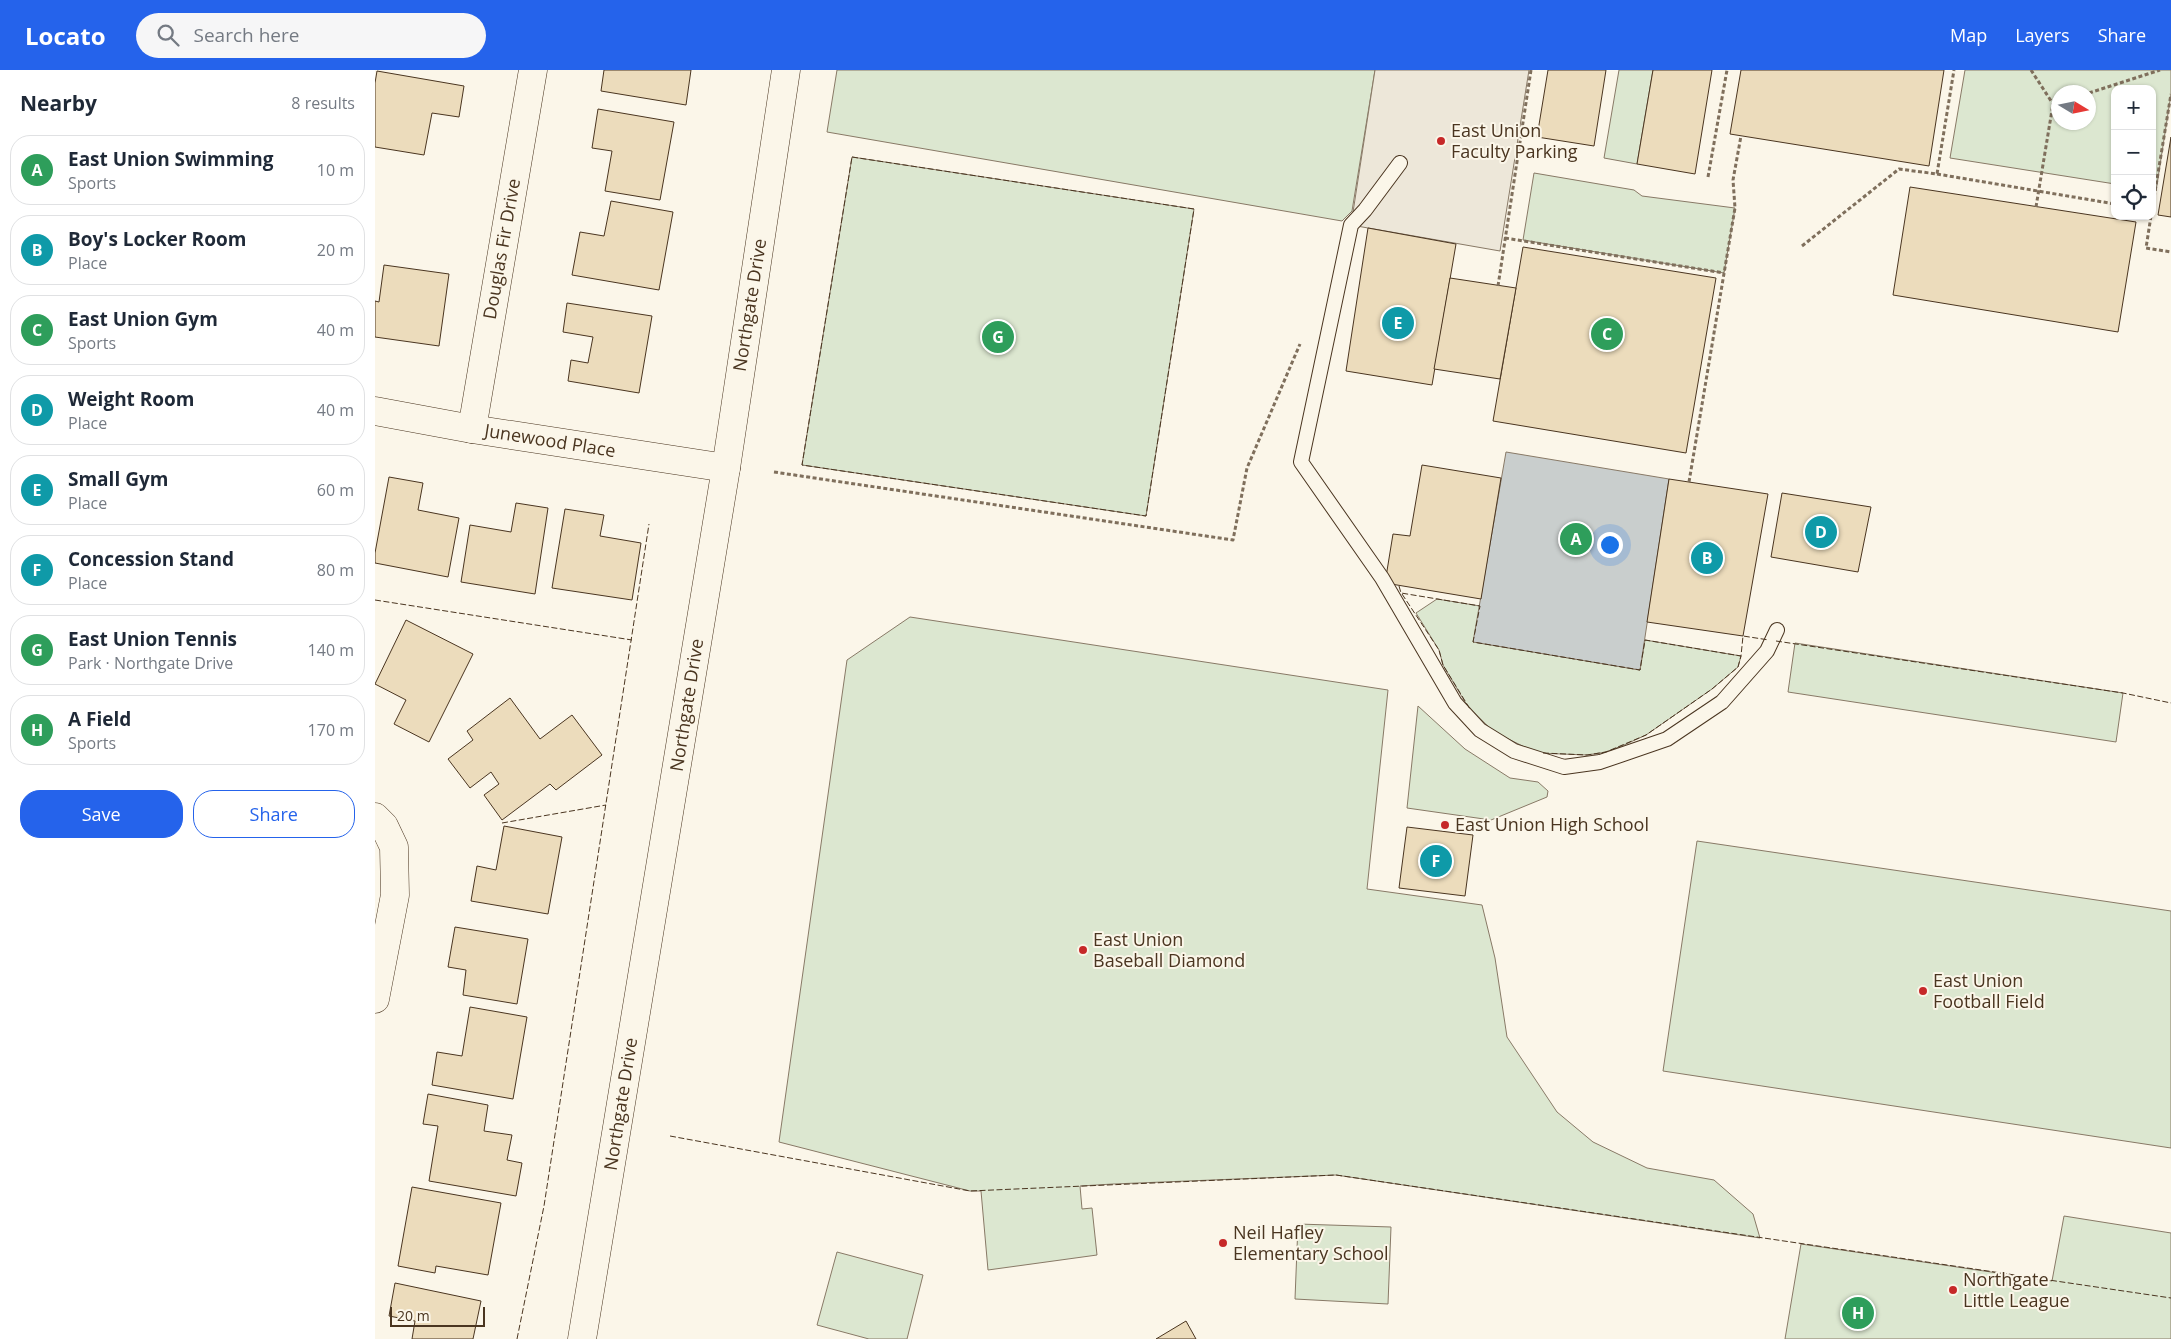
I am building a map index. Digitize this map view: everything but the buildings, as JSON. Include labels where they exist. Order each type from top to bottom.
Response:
[{"type":"street","name":"Douglas Fir Drive","points":[[472,429],[533,70]]},
{"type":"street","name":"Northgate Drive","points":[[582,1339],[725,468],[787,70]]},
{"type":"street","name":"Junewood Place","points":[[375,411],[472,429],[725,468]]},
{"type":"street","points":[[375,817],[384,826],[394,847],[395,895],[375,999]]},
{"type":"lane","points":[[1400,163],[1365,210],[1351,225],[1301,462],[1383,578],[1455,703],[1480,730],[1515,750],[1564,767],[1599,762],[1667,739],[1722,702],[1767,651],[1777,630]]},
{"type":"path","points":[[1498,286],[1531,70]]},
{"type":"path","points":[[1708,177],[1727,70]]},
{"type":"path","points":[[1937,174],[1954,70]]},
{"type":"path","points":[[2031,70],[2051,101]]},
{"type":"path","points":[[2096,91],[2160,70]]},
{"type":"path","points":[[2156,186],[2171,94]]},
{"type":"path","points":[[2036,206],[2051,116]]},
{"type":"path","points":[[1689,482],[1735,208],[1733,180],[1741,136]]},
{"type":"path","points":[[1802,246],[1899,169],[2111,203]]},
{"type":"path","points":[[2150,220],[2146,248],[2171,252]]},
{"type":"path","points":[[1505,238],[1724,273]]},
{"type":"path","points":[[774,472],[1233,540],[1247,468],[1301,342]]},
{"type":"green space","points":[[837,70],[1375,70],[1352,211],[1342,221],[827,132]]},
{"type":"green space","points":[[1619,70],[1653,70],[1637,164],[1604,158]]},
{"type":"green space","points":[[1965,70],[2171,70],[2171,94],[2156,191],[2156,85],[2111,85],[2111,183],[1950,158]]},
{"type":"green space","points":[[852,157],[1194,209],[1146,516],[802,465]]},
{"type":"green space","points":[[1534,173],[1634,190],[1642,196],[1735,208],[1724,273],[1523,240]]},
{"type":"green space","points":[[1437,599],[1480,606],[1474,642],[1640,670],[1645,640],[1741,656],[1738,667],[1712,689],[1646,735],[1606,752],[1587,755],[1537,753],[1494,732],[1468,707],[1443,665],[1439,650],[1416,613]]},
{"type":"green space","name":"East Union Baseball Diamond","points":[[910,617],[1388,690],[1367,889],[1482,905],[1495,958],[1507,1037],[1557,1112],[1593,1142],[1647,1168],[1714,1180],[1753,1214],[1760,1238],[1336,1175],[1113,1184],[1080,1186],[1082,1209],[1092,1208],[1097,1255],[988,1270],[981,1191],[970,1191],[779,1142],[847,660]]},
{"type":"green space","points":[[1795,643],[2123,693],[2116,742],[1788,692]]},
{"type":"green space","points":[[1418,706],[1465,749],[1510,778],[1538,782],[1548,791],[1547,797],[1491,820],[1407,808]]},
{"type":"green space","name":"East Union Football Field","points":[[1697,841],[2171,911],[2171,1148],[1663,1071]]},
{"type":"green space","name":"Northgate Little League","points":[[2064,1216],[2171,1233],[2171,1339],[1785,1339],[1801,1244],[2052,1281]]},
{"type":"green space","points":[[1298,1224],[1391,1227],[1388,1304],[1295,1299]]},
{"type":"green space","points":[[837,1252],[923,1275],[907,1339],[869,1339],[817,1325]]},
{"type":"shaded area","name":"East Union Faculty Parking","points":[[1375,70],[1529,70],[1500,251],[1351,225]]},
{"type":"shaded area","points":[[1506,452],[1669,479],[1640,670],[1473,642]]},
{"type":"fence","points":[[852,157],[1194,209],[1146,516],[802,465],[852,157]]},
{"type":"fence","points":[[517,1339],[544,1206],[649,524]]},
{"type":"fence","points":[[1399,586],[1401,593],[1480,606],[1473,642],[1640,670],[1645,640],[1741,656],[1743,636],[1769,640]]},
{"type":"fence","points":[[1402,594],[1439,650],[1443,665],[1470,709]]},
{"type":"fence","points":[[375,600],[632,640]]},
{"type":"fence","points":[[1776,641],[2123,693],[2171,703]]},
{"type":"fence","points":[[1543,753],[1587,755],[1606,752],[1646,735],[1712,689],[1738,667],[1741,656]]},
{"type":"fence","points":[[502,823],[606,805]]},
{"type":"fence","points":[[670,1136],[970,1191],[1336,1175],[2171,1298]]},
{"type":"place","name":"East Union Faculty Parking","points":[[1441,141]]},
{"type":"place","name":"Small Gym","points":[[1398,323]]},
{"type":"place","name":"East Union Gym","points":[[1607,334]]},
{"type":"place","name":"East Union Tennis","points":[[998,337]]},
{"type":"place","name":"Weight Room","points":[[1821,532]]},
{"type":"place","name":"East Union Swimming","points":[[1576,539]]},
{"type":"place","name":"Boy's Locker Room","points":[[1707,558]]},
{"type":"place","name":"East Union High School","points":[[1445,825]]},
{"type":"place","name":"Concession Stand","points":[[1436,861]]},
{"type":"place","name":"East Union Baseball Diamond","points":[[1083,950]]},
{"type":"place","name":"East Union Football Field","points":[[1923,991]]},
{"type":"place","name":"Neil Hafley Elementary School","points":[[1223,1243]]},
{"type":"place","name":"Northgate Little League","points":[[1953,1290]]},
{"type":"place","name":"A Field","points":[[1858,1313]]}]
